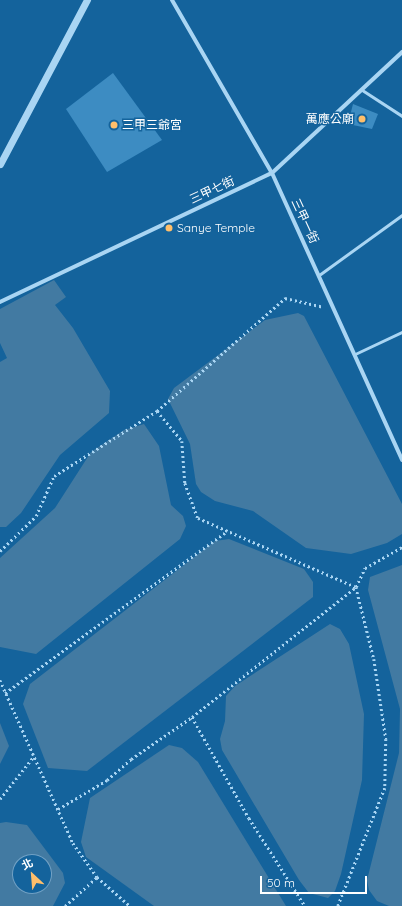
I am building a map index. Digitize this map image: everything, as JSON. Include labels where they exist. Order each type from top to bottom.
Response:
[{"type":"street","points":[[0,164],[87,0]]},
{"type":"street","name":"三甲一街","points":[[172,0],[272,173],[402,460]]},
{"type":"street","name":"三甲七街","points":[[0,302],[272,173],[402,52]]},
{"type":"lane","points":[[362,90],[402,116]]},
{"type":"lane","points":[[319,275],[402,215]]},
{"type":"lane","points":[[355,354],[402,332]]},
{"type":"path","points":[[0,551],[36,516],[54,476],[157,411],[285,298],[335,310]]},
{"type":"path","points":[[157,411],[182,441],[186,483],[198,518],[356,587]]},
{"type":"path","points":[[5,693],[227,531]]},
{"type":"path","points":[[58,809],[107,780],[131,760],[192,717],[356,587],[366,568],[402,547]]},
{"type":"path","points":[[338,906],[385,788],[386,739],[374,659],[356,587]]},
{"type":"path","points":[[0,680],[73,843],[97,877],[130,906]]},
{"type":"path","points":[[192,717],[249,818],[305,906]]},
{"type":"path","points":[[0,799],[34,756]]},
{"type":"path","points":[[65,906],[97,877]]},
{"type":"water","points":[[54,280],[66,297],[55,305],[73,328],[110,391],[109,413],[60,455],[21,513],[6,527],[0,527],[0,362],[7,358],[0,343],[0,309]]},
{"type":"water","points":[[298,313],[304,316],[402,504],[402,534],[387,543],[351,554],[306,548],[253,511],[215,501],[201,492],[196,484],[190,444],[168,399],[174,388],[265,320]]},
{"type":"water","points":[[144,424],[159,446],[171,505],[183,516],[186,526],[180,539],[36,654],[0,647],[0,558],[55,508],[91,452],[124,430]]},
{"type":"water","points":[[229,539],[304,569],[313,582],[313,597],[87,771],[48,768],[23,704],[30,684],[215,541]]},
{"type":"water","points":[[402,565],[402,906],[389,906],[377,901],[369,890],[367,880],[399,753],[400,709],[368,590],[370,577]]},
{"type":"water","points":[[330,624],[340,629],[349,644],[364,714],[362,780],[341,874],[335,891],[328,898],[309,893],[299,880],[222,750],[220,739],[225,721],[226,696],[235,686]]},
{"type":"water","points":[[0,723],[9,746],[0,764]]},
{"type":"water","points":[[169,745],[182,748],[198,762],[286,906],[154,906],[86,857],[81,842],[90,798]]},
{"type":"water","points":[[6,822],[27,825],[49,854],[12,854],[12,894],[52,894],[52,858],[63,873],[65,883],[53,906],[0,906],[0,823]]},
{"type":"building","name":"三甲三爺宮","points":[[113,73],[162,140],[107,172],[66,109]]},
{"type":"building","name":"萬應公廟","points":[[353,104],[378,114],[372,129],[348,124]]},
{"type":"place","name":"萬應公廟","points":[[362,119]]},
{"type":"place","name":"三甲三爺宮","points":[[114,125]]},
{"type":"place","name":"Sanye Temple","points":[[169,228]]}]
